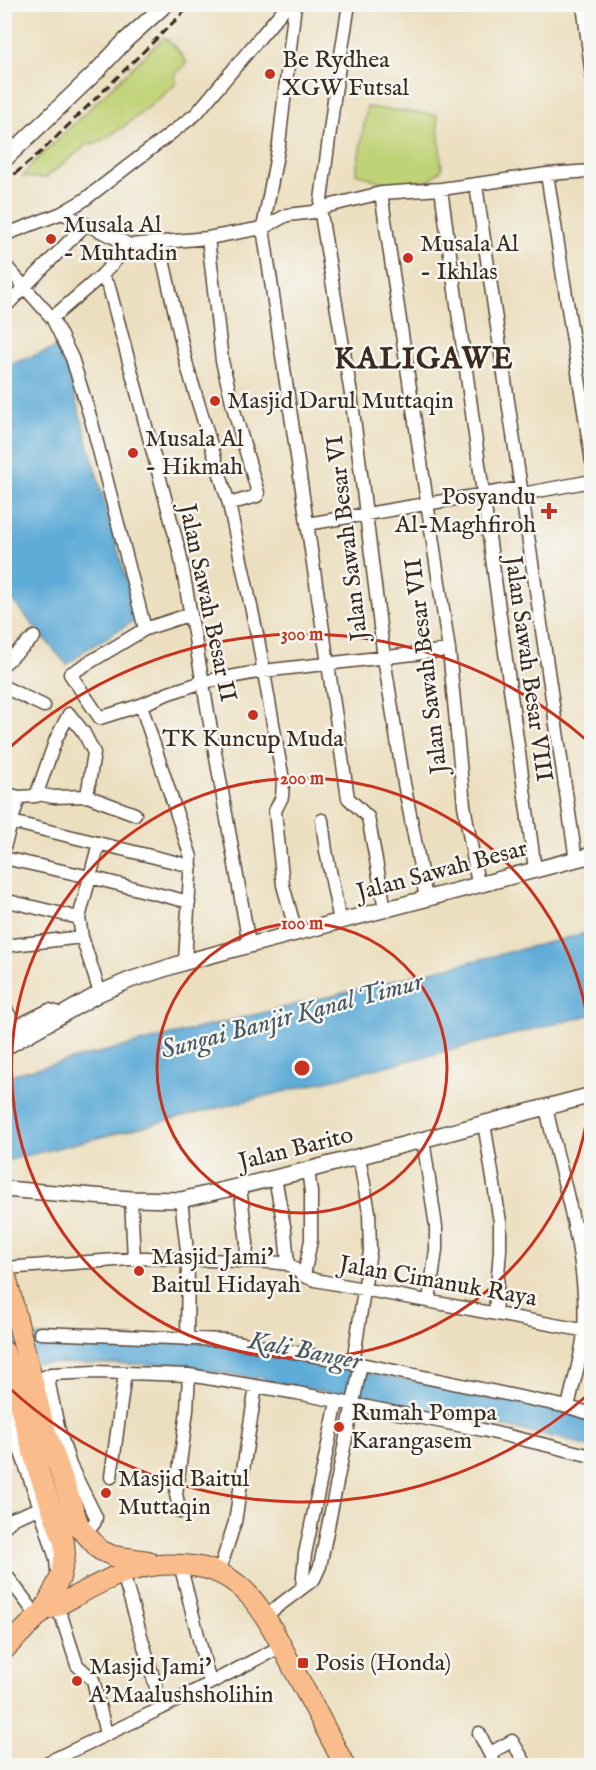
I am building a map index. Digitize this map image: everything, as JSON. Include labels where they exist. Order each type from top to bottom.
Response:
[{"type":"highway","points":[[5,1268],[31,1334],[44,1426],[71,1485],[80,1528],[100,1550],[113,1556],[133,1561],[202,1567],[219,1572],[238,1583],[265,1616],[345,1766]]},
{"type":"highway","points":[[4,1351],[34,1475],[45,1506],[61,1532],[65,1561],[60,1578],[47,1605],[4,1650]]},
{"type":"highway","points":[[61,1532],[74,1537],[80,1528]]},
{"type":"highway","points":[[47,1605],[123,1574],[174,1563]]},
{"type":"street","points":[[4,160],[126,40],[166,4]]},
{"type":"street","points":[[4,236],[62,213],[84,200],[196,114],[288,4]]},
{"type":"street","points":[[295,4],[279,144],[263,228],[348,798],[368,817],[385,909]]},
{"type":"street","name":"Jalan Sawah Besar VI","points":[[350,4],[335,92],[320,208],[351,394],[384,658],[403,778],[426,898]]},
{"type":"street","points":[[583,4],[591,75]]},
{"type":"street","points":[[62,213],[130,245],[208,238],[263,228],[287,215],[314,212],[320,208],[381,193],[441,189],[547,174],[591,171]]},
{"type":"street","points":[[547,174],[591,462]]},
{"type":"street","points":[[476,185],[521,491],[584,857]]},
{"type":"street","name":"Jalan Sawah Besar VIII","points":[[441,189],[535,869]]},
{"type":"street","name":"Jalan Sawah Besar VII","points":[[381,193],[449,651],[464,805],[478,884]]},
{"type":"street","points":[[4,308],[86,224]]},
{"type":"street","points":[[208,238],[222,361],[258,493],[257,496],[229,504]]},
{"type":"street","points":[[159,242],[187,366],[229,504],[263,671],[283,780],[282,797],[275,811],[283,885],[296,932]]},
{"type":"street","points":[[52,318],[101,276],[130,245]]},
{"type":"street","points":[[4,264],[52,318],[72,358],[145,629]]},
{"type":"street","name":"Jalan Sawah Besar II","points":[[101,276],[109,287],[174,531],[191,614],[249,944]]},
{"type":"street","points":[[307,525],[483,494],[591,481]]},
{"type":"street","points":[[191,614],[145,629],[70,674],[100,718],[203,682],[263,671],[449,651]]},
{"type":"street","points":[[4,664],[34,637]]},
{"type":"street","points":[[4,687],[44,706]]},
{"type":"street","points":[[141,705],[191,857],[185,962]]},
{"type":"street","points":[[38,794],[56,739],[69,714],[84,733],[94,753],[87,796]]},
{"type":"street","points":[[4,793],[19,797],[38,794],[54,797],[87,796],[135,814]]},
{"type":"street","points":[[4,847],[19,797]]},
{"type":"street","points":[[322,820],[340,921]]},
{"type":"street","points":[[12,822],[191,866]]},
{"type":"street","points":[[99,843],[79,918],[82,937],[100,993]]},
{"type":"street","name":"Jalan Sawah Besar","points":[[4,1048],[100,993],[130,980],[249,944],[584,857]]},
{"type":"street","points":[[4,858],[90,877],[189,903]]},
{"type":"street","points":[[4,900],[79,918]]},
{"type":"street","points":[[4,946],[82,937]]},
{"type":"street","points":[[4,1005],[15,1027],[49,1010],[62,1014]]},
{"type":"street","name":"Jalan Barito","points":[[4,1190],[131,1199],[181,1200],[359,1157],[591,1095]]},
{"type":"street","points":[[546,1107],[574,1228],[588,1332],[568,1407]]},
{"type":"street","points":[[484,1123],[500,1222],[495,1313]]},
{"type":"street","points":[[423,1139],[436,1227],[436,1250],[429,1301]]},
{"type":"street","points":[[265,1616],[308,1584],[320,1566],[355,1402],[371,1226],[359,1157]]},
{"type":"street","points":[[304,1276],[311,1240],[308,1170]]},
{"type":"street","points":[[5,1268],[134,1259],[288,1264],[285,1231],[275,1178]]},
{"type":"street","points":[[240,1187],[247,1243],[246,1261]]},
{"type":"street","points":[[131,1199],[134,1259]]},
{"type":"street","points":[[181,1200],[188,1259],[187,1339]]},
{"type":"street","points":[[574,1228],[591,1227]]},
{"type":"street","name":"Jalan Cimanuk Raya","points":[[288,1264],[315,1281],[588,1332]]},
{"type":"street","points":[[31,1334],[225,1341],[358,1365],[568,1407],[591,1414]]},
{"type":"street","points":[[39,1378],[125,1372],[189,1375],[337,1402],[355,1402],[591,1456]]},
{"type":"street","points":[[111,1477],[125,1372]]},
{"type":"street","points":[[180,1512],[176,1498],[189,1375]]},
{"type":"street","points":[[219,1572],[235,1522],[256,1386]]},
{"type":"street","points":[[4,1402],[8,1430],[34,1475]]},
{"type":"street","points":[[308,1584],[304,1554],[337,1402]]},
{"type":"street","points":[[4,1527],[14,1518],[45,1506],[57,1573],[47,1605]]},
{"type":"street","points":[[174,1563],[210,1683]]},
{"type":"street","points":[[4,1572],[62,1618],[77,1665],[93,1680],[106,1734]]},
{"type":"street","points":[[123,1574],[162,1708]]},
{"type":"street","points":[[40,1766],[162,1708],[282,1646]]},
{"type":"street","points":[[479,1733],[496,1766]]},
{"type":"street","points":[[490,1753],[512,1741],[527,1766]]},
{"type":"green space","points":[[164,37],[187,63],[174,76],[177,83],[120,129],[108,137],[88,144],[45,178],[23,177],[30,166]]},
{"type":"green space","points":[[367,107],[437,115],[442,169],[429,181],[389,185],[356,173]]},
{"type":"water","points":[[61,346],[137,619],[84,651],[67,665],[5,592],[4,356],[8,365]]},
{"type":"water","name":"Sungai Banjir Kanal Timur","points":[[591,932],[591,1015],[5,1161],[5,1076]]},
{"type":"water","points":[[33,1336],[181,1340],[243,1348],[571,1412],[591,1419],[591,1448],[565,1439],[265,1381],[257,1377],[256,1379],[193,1368],[189,1365],[41,1363],[5,1366],[4,1343]]},
{"type":"railway","points":[[4,183],[42,151],[192,4]]},
{"type":"place","name":"Be Rydhea XGW Futsal","points":[[270,74]]},
{"type":"place","name":"Musala Al - Muhtadin","points":[[51,239]]},
{"type":"place","name":"Musala Al - Ikhlas","points":[[408,258]]},
{"type":"place","name":"Masjid Darul Muttaqin","points":[[215,401]]},
{"type":"place","name":"Musala Al - Hikmah","points":[[133,453]]},
{"type":"place","name":"Posyandu Al-Maghfiroh","points":[[549,511]]},
{"type":"place","name":"TK Kuncup Muda","points":[[253,715]]},
{"type":"place","name":"Masjid Jami' Baitul Hidayah","points":[[139,1271]]},
{"type":"place","name":"Rumah Pompa Karangasem","points":[[339,1427]]},
{"type":"place","name":"Masjid Baitul Muttaqin","points":[[106,1493]]},
{"type":"place","name":"Posis (Honda)","points":[[303,1663]]},
{"type":"place","name":"Masjid Jami' A'Maalushsholihin","points":[[77,1681]]},
{"type":"district","name":"KALIGAWE","points":[[424,360]]},
{"type":"water label","name":"Kali Banger","points":[[305,1351]]}]
